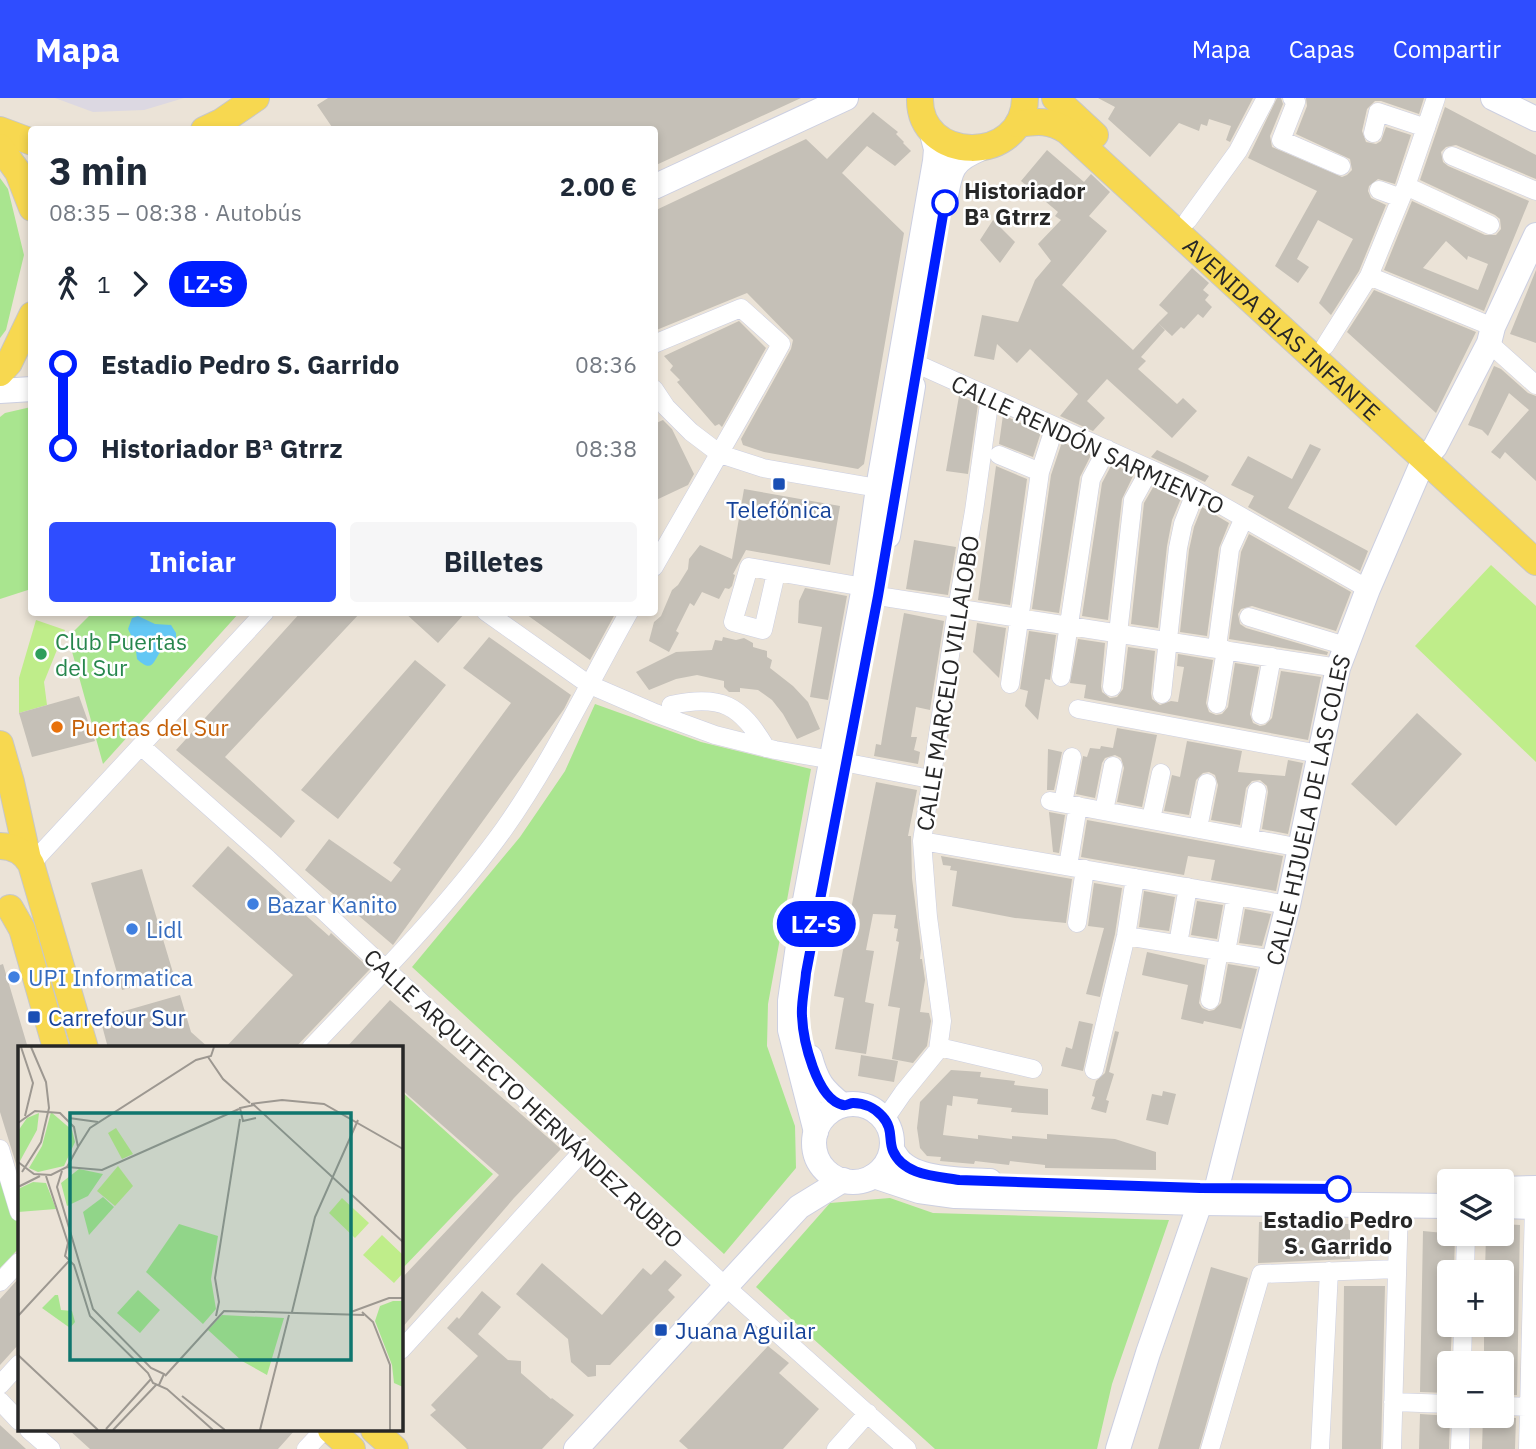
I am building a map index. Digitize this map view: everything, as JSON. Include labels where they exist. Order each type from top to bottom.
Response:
[{"type":"main road","points":[[212,126],[256,98]]},
{"type":"main road","points":[[917,100],[931,130],[945,142],[962,148],[980,149],[1008,136],[1018,124],[1025,98]]},
{"type":"main road","name":"AVENIDA BLAS INFANTE","points":[[1055,98],[1325,346],[1536,562]]},
{"type":"main road","name":"AVENIDA BLAS INFANTE","points":[[1018,124],[1040,120],[1053,123],[1067,131],[1429,453],[1536,540]]},
{"type":"main road","points":[[0,130],[28,140]]},
{"type":"main road","points":[[0,147],[18,172],[28,198]]},
{"type":"main road","points":[[0,373],[9,363],[28,323]]},
{"type":"main road","points":[[0,744],[31,867],[84,1046]]},
{"type":"main road","points":[[0,846],[13,848],[31,867]]},
{"type":"main road","points":[[31,867],[27,898],[5,908],[22,929],[55,1046]]},
{"type":"main road","points":[[333,1432],[352,1449]]},
{"type":"main road","points":[[376,1432],[395,1449]]},
{"type":"street","points":[[658,185],[806,107],[846,98]]},
{"type":"street","points":[[1188,220],[1238,151],[1266,98]]},
{"type":"street","points":[[1292,98],[1296,102],[1281,139],[1341,166]]},
{"type":"street","points":[[1325,346],[1369,276],[1403,192],[1436,98]]},
{"type":"street","points":[[1504,101],[1536,119]]},
{"type":"street","points":[[1373,133],[1378,112],[1426,128]]},
{"type":"street","points":[[842,1105],[817,1082],[804,1040],[801,1013],[840,761],[887,490],[935,161],[936,149],[931,130]]},
{"type":"street","points":[[887,490],[917,364],[951,171],[962,156],[980,149]]},
{"type":"street","points":[[1452,156],[1536,191]]},
{"type":"street","points":[[1380,190],[1403,192],[1490,225]]},
{"type":"street","name":"CALLE HIJUELA DE LAS COLES","points":[[1118,1449],[1148,1353],[1208,1195],[1275,960],[1342,657],[1368,589],[1429,453],[1491,335],[1535,239]]},
{"type":"street","points":[[1369,276],[1491,335],[1536,385]]},
{"type":"street","points":[[658,342],[741,308],[781,344],[658,560]]},
{"type":"street","name":"CALLE RENDÓN SARMIENTO","points":[[917,364],[1196,491],[1368,589]]},
{"type":"street","points":[[0,391],[28,389]]},
{"type":"street","points":[[658,395],[691,432],[720,454],[764,468],[887,490]]},
{"type":"street","name":"CALLE MARCELO VILLALOBO","points":[[939,1047],[942,1021],[928,917],[922,841],[990,397]]},
{"type":"street","points":[[1010,684],[1040,472],[1055,426]]},
{"type":"street","points":[[1061,677],[1091,479],[1107,449]]},
{"type":"street","points":[[999,455],[1040,472]]},
{"type":"street","points":[[1112,687],[1133,500],[1150,469]]},
{"type":"street","points":[[1162,694],[1183,524],[1196,491]]},
{"type":"street","points":[[1217,704],[1230,549],[1244,518]]},
{"type":"street","points":[[776,573],[957,609],[1117,634],[1272,657],[1342,657]]},
{"type":"street","points":[[31,867],[261,616]]},
{"type":"street","points":[[492,616],[588,684],[672,720],[715,735],[766,748],[930,779]]},
{"type":"street","points":[[313,1046],[447,902],[503,829],[544,769],[627,616]]},
{"type":"street","points":[[1249,617],[1342,657]]},
{"type":"street","points":[[1261,715],[1272,657]]},
{"type":"street","points":[[671,705],[710,700],[725,705],[752,724],[766,748]]},
{"type":"street","points":[[1078,709],[1319,754]]},
{"type":"street","name":"CALLE ARQUITECTO HERNÁNDEZ RUBIO","points":[[141,746],[268,859],[726,1287],[907,1449]]},
{"type":"street","points":[[1072,757],[1064,803],[1076,868],[1077,923]]},
{"type":"street","points":[[799,1207],[810,1183],[816,1144],[821,1121],[830,1111],[842,1105],[866,1105],[876,1111],[885,1119],[892,1134],[892,1150],[883,1169],[859,1182],[831,1175],[822,1166],[816,1144],[790,1030],[790,1001],[802,922],[840,761]]},
{"type":"street","points":[[1104,811],[1113,766]]},
{"type":"street","points":[[1151,820],[1161,773]]},
{"type":"street","points":[[1198,828],[1207,783]]},
{"type":"street","points":[[1249,838],[1258,791]]},
{"type":"street","points":[[1064,803],[1301,848]]},
{"type":"street","points":[[922,841],[1288,905]]},
{"type":"street","points":[[1094,1070],[1126,936],[1135,878]]},
{"type":"street","points":[[1178,944],[1188,887]]},
{"type":"street","points":[[1210,1000],[1236,895]]},
{"type":"street","points":[[1126,936],[1275,960]]},
{"type":"street","points":[[885,1119],[939,1047],[1033,1069]]},
{"type":"street","points":[[0,1149],[18,1209]]},
{"type":"street","points":[[892,1150],[903,1165],[923,1174],[959,1180],[1437,1206]]},
{"type":"street","points":[[402,1349],[582,1152]]},
{"type":"street","points":[[874,1176],[919,1191],[955,1196],[1437,1190]]},
{"type":"street","points":[[576,1449],[799,1207],[843,1180]]},
{"type":"street","points":[[1514,1193],[1535,1201]]},
{"type":"street","points":[[1514,1204],[1535,1201]]},
{"type":"street","points":[[1528,1449],[1532,1407],[1535,1201]]},
{"type":"street","points":[[1392,1449],[1399,1205]]},
{"type":"street","points":[[0,1282],[18,1263]]},
{"type":"street","points":[[1210,1449],[1261,1274],[1397,1269]]},
{"type":"street","points":[[1320,1449],[1329,1271]]},
{"type":"street","points":[[0,1385],[18,1365]]},
{"type":"street","points":[[0,1401],[18,1420]]},
{"type":"street","points":[[1393,1402],[1437,1404]]},
{"type":"street","points":[[1514,1406],[1532,1407]]},
{"type":"street","points":[[836,1449],[868,1413]]},
{"type":"street","points":[[1460,1449],[1461,1428]]},
{"type":"street","points":[[31,1432],[51,1449]]},
{"type":"street","points":[[306,1449],[322,1432]]},
{"type":"shaded area","points":[[55,98],[184,98],[144,110],[93,112]]},
{"type":"green space","points":[[0,178],[8,189],[24,255],[6,330],[0,338]]},
{"type":"green space","points":[[28,408],[28,590],[0,599],[0,417],[5,413]]},
{"type":"green space","points":[[1491,565],[1536,606],[1536,762],[1415,646]]},
{"type":"green space","points":[[89,616],[236,616],[103,764],[68,637]]},
{"type":"green space","name":"Club Puertas del Sur","points":[[36,620],[65,630],[44,682],[47,705],[19,713],[19,678]]},
{"type":"green space","points":[[595,704],[701,742],[811,769],[768,1004],[767,1046],[795,1126],[796,1168],[724,1254],[412,967],[520,837],[565,771]]},
{"type":"green space","points":[[402,1092],[493,1174],[402,1269]]},
{"type":"green space","points":[[0,1173],[18,1210],[18,1249],[0,1268]]},
{"type":"green space","points":[[890,1198],[933,1213],[1169,1220],[1112,1384],[1097,1449],[935,1449],[756,1287],[830,1203]]},
{"type":"water","points":[[138,616],[155,624],[171,625],[176,633],[176,641],[163,649],[150,666],[137,659],[135,643],[128,629],[132,618]]},
{"type":"building","points":[[328,98],[801,98],[658,164],[658,126],[331,126],[317,105]]},
{"type":"building","points":[[1098,98],[1253,98],[1230,142],[1226,140],[1231,126],[1209,119],[1207,126],[1201,124],[1199,131],[1179,123],[1150,157],[1108,119],[1115,107]]},
{"type":"building","points":[[1277,98],[1281,98],[1283,104],[1270,136],[1272,147],[1342,177],[1352,170],[1350,159],[1296,134],[1307,106],[1306,98],[1424,98],[1419,114],[1381,101],[1375,101],[1367,109],[1362,131],[1366,142],[1376,144],[1381,141],[1386,127],[1411,135],[1395,184],[1378,179],[1369,186],[1371,198],[1386,205],[1359,271],[1331,315],[1319,303],[1353,239],[1318,220],[1297,259],[1309,267],[1298,283],[1275,266],[1317,191],[1248,158]]},
{"type":"building","points":[[1445,107],[1536,155],[1536,179],[1456,145],[1446,147],[1441,152],[1443,162],[1448,166],[1529,201],[1484,311],[1384,270],[1412,201],[1485,235],[1496,235],[1501,229],[1500,219],[1495,215],[1420,180]],"holes":[[[1446,241],[1467,260],[1468,256],[1488,264],[1478,290],[1423,268]]]},
{"type":"building","points":[[873,112],[898,132],[896,134],[911,151],[895,166],[867,146],[842,173],[904,233],[864,464],[858,469],[764,452],[743,445],[741,439],[791,349],[793,340],[747,293],[658,329],[658,209],[806,139],[827,159]]},
{"type":"building","points":[[1047,150],[1084,182],[1091,174],[1110,192],[1089,216],[1107,231],[1062,285],[1133,350],[1158,323],[1165,330],[1141,357],[1146,361],[1138,369],[1177,404],[1183,398],[1197,411],[1172,438],[1107,379],[1087,401],[1105,418],[1093,431],[1060,416],[1078,394],[1030,349],[1017,363],[997,344],[994,360],[974,356],[982,315],[1018,322],[1035,280],[1051,261],[1038,244],[1061,220],[1055,216],[1058,212],[1021,181]]},
{"type":"building","points":[[993,220],[1015,242],[1000,263],[980,240]]},
{"type":"building","points":[[1192,268],[1209,283],[1203,290],[1209,295],[1205,300],[1212,307],[1203,318],[1198,314],[1184,329],[1181,327],[1172,336],[1158,323],[1168,313],[1159,305]]},
{"type":"building","points":[[1536,270],[1536,343],[1510,334]]},
{"type":"building","points":[[1374,290],[1476,332],[1436,413],[1347,332]]},
{"type":"building","points":[[739,321],[766,348],[722,427],[719,424],[715,426],[677,382],[680,380],[670,370],[673,366],[664,356]]},
{"type":"building","points":[[1494,366],[1528,393],[1536,396],[1536,481],[1505,452],[1500,459],[1491,452],[1529,410],[1509,393],[1488,436],[1482,430],[1468,425]]},
{"type":"building","points":[[959,396],[978,404],[968,474],[946,471]]},
{"type":"building","points":[[1003,415],[1041,432],[1033,457],[999,444]]},
{"type":"building","points":[[663,420],[672,429],[694,474],[688,485],[658,499],[658,422]]},
{"type":"building","points":[[1062,442],[1091,455],[1080,477],[1059,613],[1032,609],[1051,475]]},
{"type":"building","points":[[1310,444],[1321,449],[1288,508],[1368,551],[1360,571],[1248,507],[1254,496],[1231,485],[1248,456],[1292,479]]},
{"type":"building","points":[[1157,450],[1209,476],[1205,482],[1151,457]]},
{"type":"building","points":[[1112,464],[1134,474],[1122,499],[1108,620],[1082,616],[1102,483]]},
{"type":"building","points":[[996,466],[1027,479],[1010,605],[978,600]]},
{"type":"building","points":[[1155,484],[1182,496],[1172,520],[1167,546],[1158,628],[1131,624],[1144,503]]},
{"type":"building","points":[[744,489],[840,506],[830,565],[746,550],[733,574],[732,586],[725,588],[719,599],[702,592],[694,606],[690,603],[669,652],[649,641],[654,622],[661,616],[672,590],[688,569],[689,559],[700,545],[732,559]]},
{"type":"building","points":[[1202,507],[1229,523],[1219,548],[1207,636],[1180,632],[1189,550]]},
{"type":"building","points":[[1249,534],[1351,592],[1336,631],[1252,606],[1241,609],[1238,614],[1240,624],[1328,652],[1327,655],[1229,639],[1241,552]]},
{"type":"building","points":[[914,540],[956,547],[948,595],[906,589]]},
{"type":"building","points":[[805,588],[847,596],[828,700],[810,697],[822,627],[798,623],[799,601]]},
{"type":"building","points":[[904,613],[944,621],[930,710],[916,707],[911,737],[917,737],[914,750],[920,752],[918,764],[874,756],[876,744],[881,745]]},
{"type":"building","points":[[297,616],[357,616],[225,757],[295,821],[281,838],[176,750]]},
{"type":"building","points":[[408,616],[462,616],[438,643]]},
{"type":"building","points":[[529,616],[614,616],[590,660]]},
{"type":"building","points":[[977,623],[1006,628],[999,678],[973,652]]},
{"type":"building","points":[[1029,631],[1056,635],[1050,680],[1045,679],[1038,720],[1025,706],[1028,691],[1020,689]]},
{"type":"building","points":[[489,637],[571,695],[564,709],[393,945],[305,870],[329,839],[391,882],[401,869],[393,863],[511,703],[463,668]]},
{"type":"building","points":[[723,637],[736,640],[744,638],[753,643],[753,647],[767,651],[767,657],[772,660],[770,668],[808,702],[820,729],[797,739],[772,700],[758,690],[740,688],[740,692],[729,692],[724,687],[724,681],[697,675],[676,679],[649,690],[636,672],[676,652],[712,650],[715,640],[722,641]]},
{"type":"building","points":[[1078,639],[1105,643],[1101,686],[1102,692],[1110,698],[1117,697],[1123,689],[1128,647],[1155,651],[1151,693],[1152,699],[1160,705],[1171,701],[1178,702],[1184,667],[1177,666],[1178,654],[1213,660],[1206,703],[1209,712],[1216,715],[1222,714],[1228,707],[1235,663],[1259,667],[1250,714],[1253,723],[1260,726],[1272,718],[1281,671],[1321,677],[1308,740],[1084,698],[1086,685],[1070,683]]},
{"type":"building","points":[[415,660],[446,685],[338,819],[301,790]]},
{"type":"building","name":"Puertas del Sur","points":[[79,696],[95,741],[32,757],[19,713]]},
{"type":"building","points":[[1417,713],[1462,754],[1396,826],[1351,784]]},
{"type":"building","points":[[1117,728],[1157,735],[1142,807],[1117,802],[1124,768],[1121,758],[1115,755],[1105,758],[1102,763],[1095,798],[1076,794],[1083,756],[1087,757],[1090,748],[1113,748]]},
{"type":"building","points":[[1187,741],[1242,751],[1238,772],[1285,776],[1288,760],[1303,763],[1288,834],[1262,829],[1268,792],[1267,786],[1260,780],[1252,781],[1246,788],[1240,825],[1211,820],[1218,785],[1215,775],[1209,772],[1203,773],[1196,780],[1189,815],[1164,811],[1172,775],[1180,777]]},
{"type":"building","points":[[1048,749],[1062,752],[1054,790],[1047,790]]},
{"type":"building","points":[[876,782],[917,790],[908,836],[911,836],[912,878],[920,959],[925,980],[920,1012],[929,1013],[931,1021],[927,1046],[913,1063],[892,1059],[900,1008],[888,1006],[899,942],[896,941],[898,929],[894,928],[896,915],[873,914],[866,950],[874,951],[865,1002],[874,1004],[866,1054],[835,1049],[844,998],[834,996]]},
{"type":"building","points":[[1049,812],[1065,815],[1059,853],[1053,852]]},
{"type":"building","points":[[1087,820],[1283,856],[1276,891],[1211,880],[1215,860],[1188,856],[1184,875],[1081,857]]},
{"type":"building","points":[[228,846],[370,969],[297,1046],[227,1046],[293,975],[192,886]]},
{"type":"building","points":[[941,856],[1072,879],[1066,923],[1015,918],[952,906],[957,871],[950,870],[951,866],[943,865]]},
{"type":"building","name":"Lidl","points":[[142,869],[174,976],[122,990],[91,883]]},
{"type":"building","points":[[1094,883],[1122,888],[1115,934],[1100,997],[1086,994],[1104,928],[1088,926]]},
{"type":"building","points":[[1144,891],[1175,897],[1169,931],[1139,927]]},
{"type":"building","points":[[1197,901],[1223,905],[1217,939],[1191,935]]},
{"type":"building","points":[[1245,909],[1271,914],[1262,946],[1239,943]]},
{"type":"building","points":[[1147,952],[1205,965],[1199,1003],[1209,1011],[1221,1003],[1228,964],[1257,969],[1241,1029],[1181,1019],[1188,985],[1142,975]]},
{"type":"building","points":[[3,964],[27,1046],[18,1046],[18,1167],[0,1112],[0,965]]},
{"type":"building","points":[[180,995],[191,1032],[207,1046],[107,1046],[100,1018]]},
{"type":"building","points":[[390,1000],[561,1149],[514,1198],[402,1328],[402,1278],[499,1175],[402,1090],[402,1046],[348,1046]]},
{"type":"building","points":[[1079,1021],[1093,1024],[1083,1071],[1061,1066],[1066,1047],[1072,1049]]},
{"type":"building","points":[[1115,1031],[1119,1032],[1109,1072],[1114,1074],[1106,1100],[1109,1101],[1106,1113],[1091,1109],[1095,1097],[1092,1096],[1096,1081],[1105,1073]]},
{"type":"building","points":[[861,1055],[898,1061],[894,1082],[858,1076]]},
{"type":"building","points":[[951,1070],[981,1072],[980,1077],[1015,1081],[1014,1085],[1048,1089],[1048,1115],[1011,1112],[1012,1108],[977,1104],[978,1099],[953,1096],[952,1106],[947,1105],[943,1135],[978,1139],[978,1135],[1047,1139],[1047,1134],[1115,1139],[1156,1152],[1156,1170],[1045,1168],[1045,1165],[1010,1161],[1009,1165],[975,1161],[974,1164],[940,1161],[941,1157],[927,1156],[920,1148],[917,1128],[920,1102]]},
{"type":"building","points":[[1163,1091],[1176,1094],[1168,1125],[1146,1120],[1152,1094],[1162,1096]]},
{"type":"building","points":[[1259,1222],[1350,1224],[1350,1259],[1258,1263]]},
{"type":"building","points":[[1514,1225],[1520,1225],[1517,1395],[1514,1395],[1514,1351],[1484,1351],[1484,1337],[1514,1337],[1514,1260],[1485,1260],[1486,1246],[1514,1246]]},
{"type":"building","points":[[1423,1231],[1437,1232],[1437,1246],[1455,1246],[1454,1260],[1437,1260],[1437,1337],[1451,1337],[1451,1351],[1437,1351],[1437,1393],[1420,1392]]},
{"type":"building","points":[[665,1260],[682,1275],[668,1290],[675,1297],[610,1365],[596,1365],[596,1376],[588,1377],[571,1362],[568,1339],[516,1294],[542,1263],[602,1315],[643,1268],[651,1275]]},
{"type":"building","points":[[1211,1267],[1248,1278],[1199,1449],[1158,1449]]},
{"type":"building","points":[[18,1279],[18,1345],[0,1365],[0,1299]]},
{"type":"building","points":[[1344,1286],[1385,1286],[1381,1449],[1342,1449]]},
{"type":"building","points":[[482,1291],[501,1307],[478,1334],[508,1360],[521,1361],[521,1373],[574,1415],[542,1449],[467,1449],[430,1415],[436,1410],[431,1405],[478,1356],[447,1328],[457,1317],[459,1319]]},
{"type":"building","points":[[768,1346],[789,1363],[779,1373],[819,1409],[783,1449],[688,1449],[679,1441]]},
{"type":"building","points":[[1420,1414],[1437,1415],[1437,1428],[1450,1428],[1449,1449],[1419,1449]]},
{"type":"building","points":[[1516,1418],[1515,1449],[1482,1449],[1483,1428],[1514,1428]]},
{"type":"building","points":[[0,1425],[26,1449],[0,1449]]},
{"type":"building","points":[[71,1432],[293,1432],[278,1449],[90,1449]]},
{"type":"bus line","name":"LZ-S","points":[[945,203],[848,763],[806,973],[801,1013],[804,1040],[817,1082],[842,1105],[866,1105],[876,1111],[885,1119],[892,1134],[892,1150],[903,1165],[923,1174],[959,1180],[1200,1188],[1338,1189]]},
{"type":"place","name":"Historiador Bª Gtrrz","points":[[945,203]]},
{"type":"place","name":"Telefónica","points":[[779,484]]},
{"type":"place","name":"Club Puertas del Sur","points":[[41,654]]},
{"type":"place","name":"Puertas del Sur","points":[[57,727]]},
{"type":"place","name":"Bazar Kanito","points":[[253,904]]},
{"type":"place","name":"Lidl","points":[[132,929]]},
{"type":"place","name":"UPI Informatica","points":[[14,977]]},
{"type":"place","name":"Carrefour Sur","points":[[34,1017]]},
{"type":"place","name":"Estadio Pedro S. Garrido","points":[[1338,1189]]},
{"type":"place","name":"Juana Aguilar","points":[[661,1330]]}]
